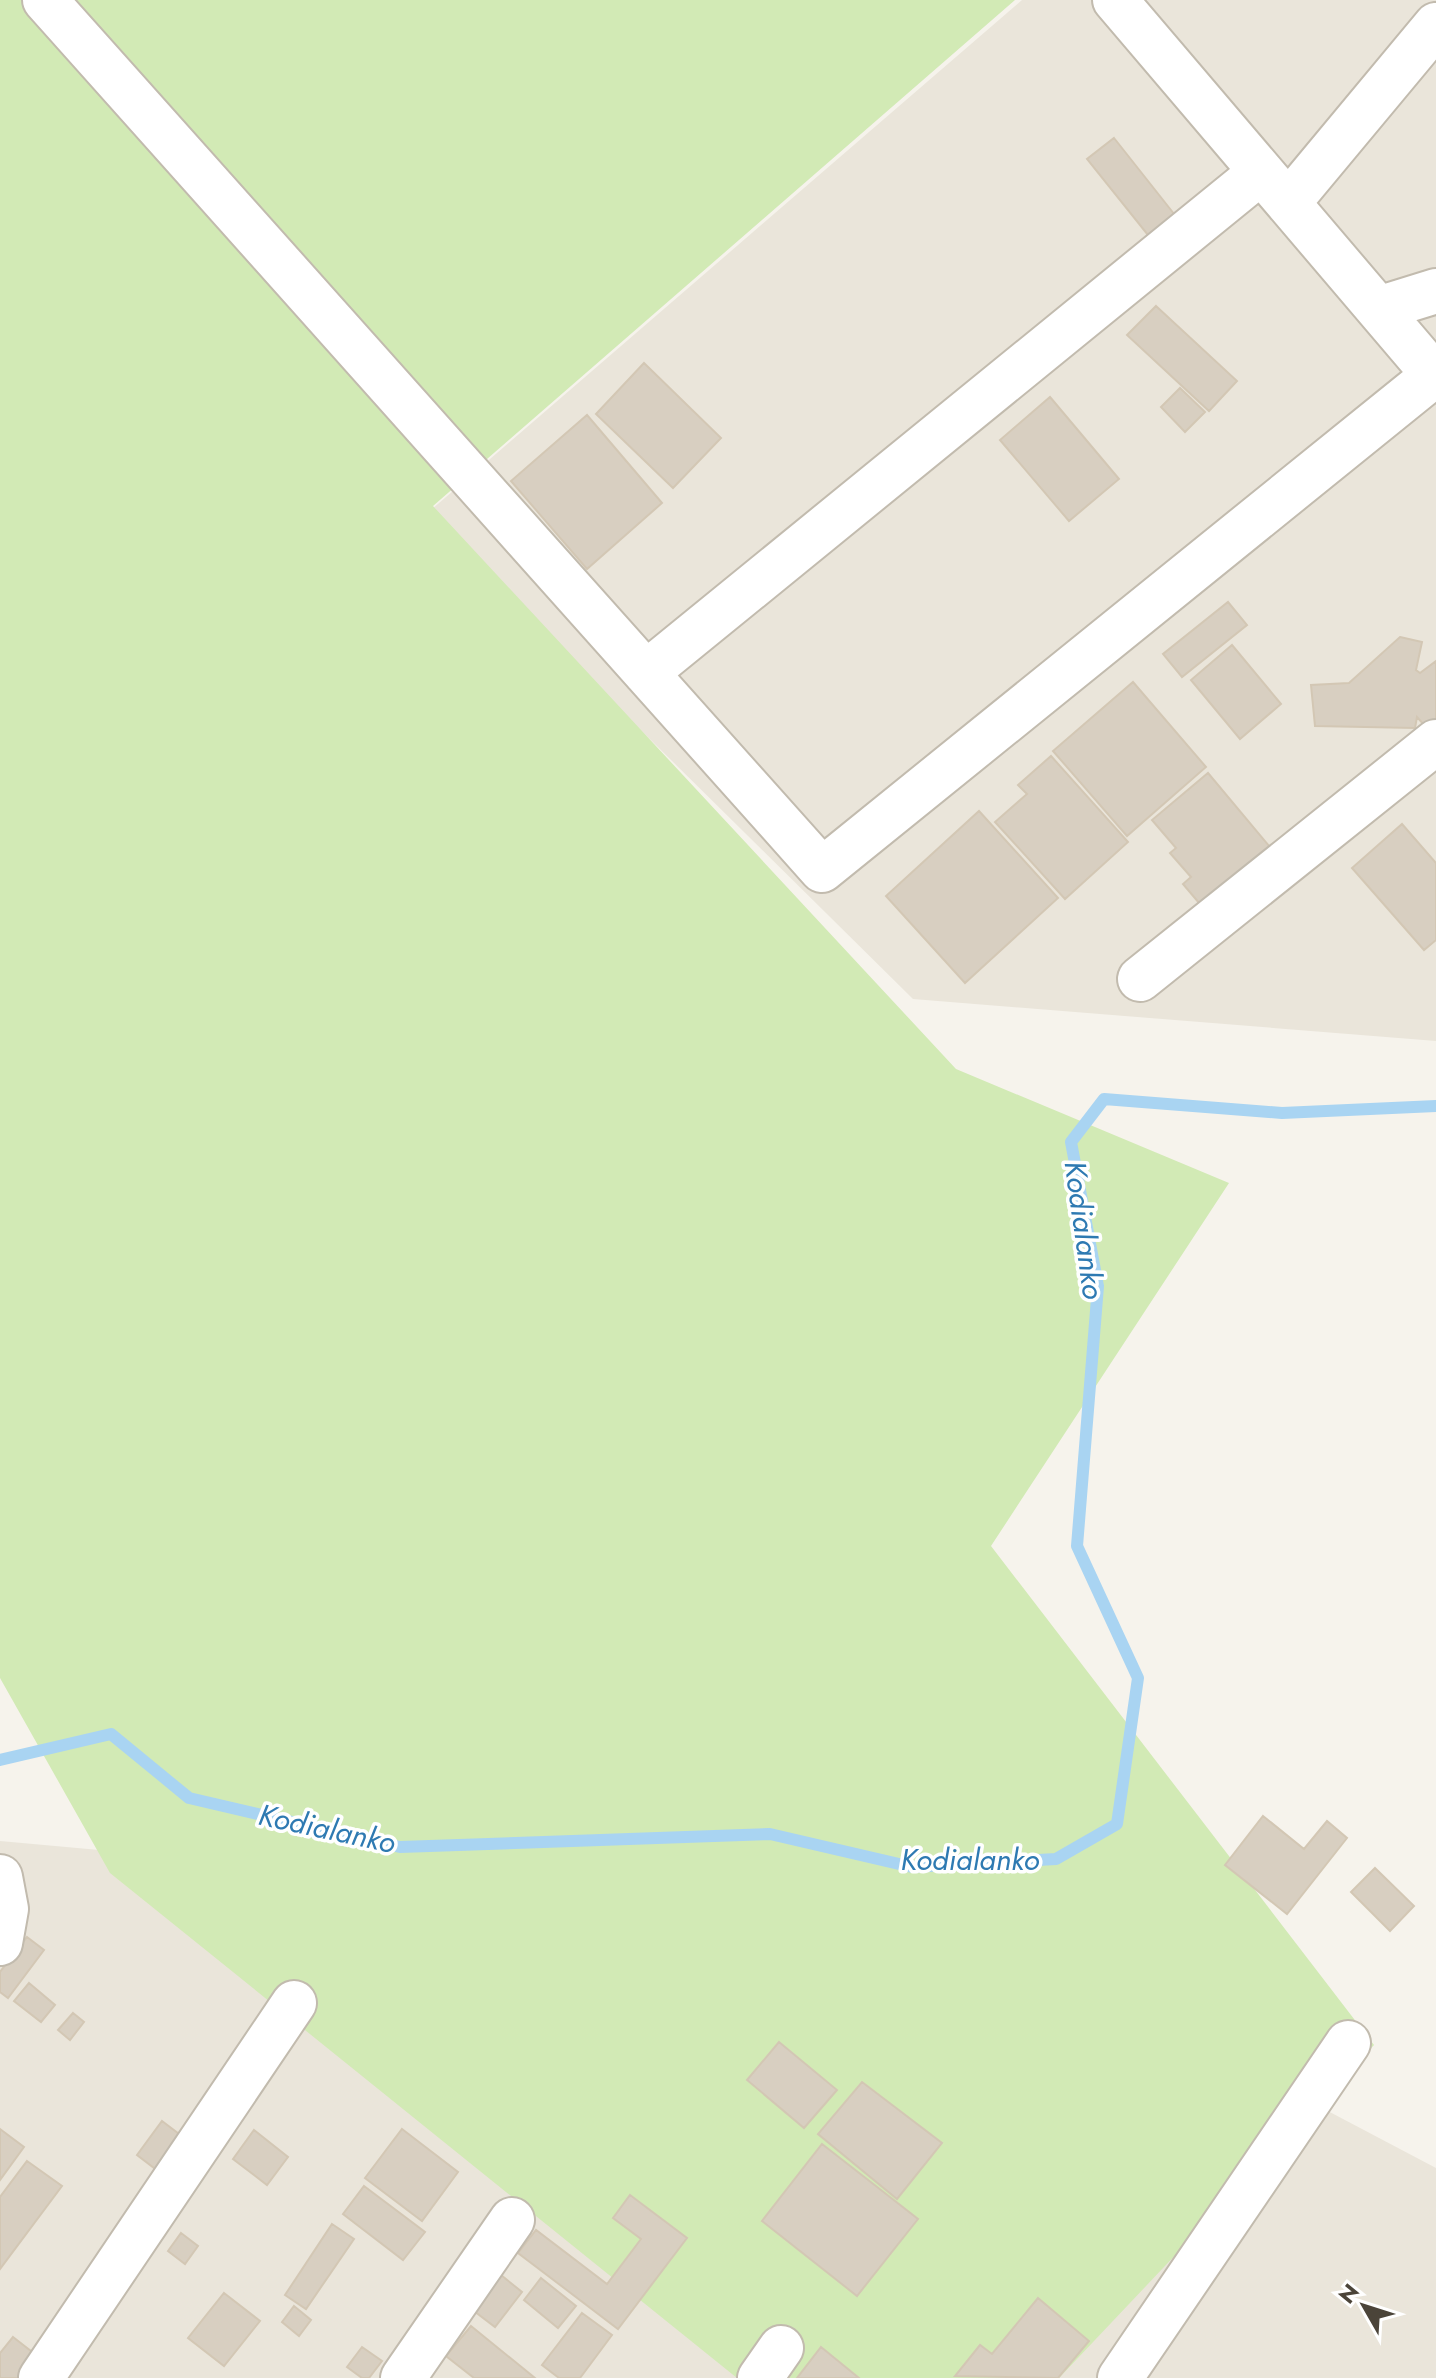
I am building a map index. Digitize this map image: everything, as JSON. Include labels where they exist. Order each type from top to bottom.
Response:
[{"type":"street","points":[[45,0],[822,870],[1435,376],[1115,0]]},
{"type":"street","points":[[646,673],[1274,187],[1436,25]]},
{"type":"street","points":[[1378,309],[1436,291]]},
{"type":"street","points":[[1140,979],[1436,742]]},
{"type":"street","points":[[0,1877],[6,1909],[0,1943]]},
{"type":"street","points":[[41,2378],[294,2003]]},
{"type":"street","points":[[1120,2378],[1348,2043]]},
{"type":"street","points":[[403,2378],[512,2220]]},
{"type":"shaded area","points":[[1022,0],[1436,0],[1436,1041],[913,999],[424,516]]},
{"type":"shaded area","points":[[0,1841],[987,1931],[1436,2168],[1436,2378],[0,2378]]},
{"type":"green space","points":[[0,0],[1015,0],[433,506],[956,1069],[1229,1183],[991,1546],[1374,2045],[1059,2378],[737,2378],[110,1873],[0,1678]]},
{"type":"building","points":[[1114,138],[1182,224],[1156,245],[1087,159]]},
{"type":"building","points":[[1156,306],[1237,381],[1209,411],[1127,335]]},
{"type":"building","points":[[644,363],[721,438],[673,488],[596,414]]},
{"type":"building","points":[[1180,388],[1205,412],[1185,432],[1161,407]]},
{"type":"building","points":[[1050,397],[1119,479],[1069,521],[1000,440]]},
{"type":"building","points":[[587,415],[662,503],[587,569],[511,481]]},
{"type":"building","points":[[1228,602],[1247,625],[1182,677],[1163,654]]},
{"type":"building","points":[[1400,637],[1422,642],[1416,670],[1420,673],[1436,661],[1436,732],[1433,735],[1417,717],[1415,728],[1315,726],[1311,685],[1349,683]]},
{"type":"building","points":[[1232,645],[1281,704],[1240,739],[1191,680]]},
{"type":"building","points":[[1133,682],[1206,767],[1127,836],[1053,751]]},
{"type":"building","points":[[1051,756],[1128,842],[1065,899],[995,822],[1027,794],[1018,785]]},
{"type":"building","points":[[1208,773],[1280,859],[1211,917],[1183,884],[1191,877],[1170,853],[1176,848],[1152,820]]},
{"type":"building","points":[[979,811],[1058,898],[965,983],[886,896]]},
{"type":"building","points":[[1402,824],[1436,863],[1436,940],[1424,950],[1352,868]]},
{"type":"building","points":[[1263,1816],[1304,1849],[1327,1821],[1347,1838],[1287,1914],[1225,1865]]},
{"type":"building","points":[[1375,1868],[1414,1906],[1390,1931],[1351,1892]]},
{"type":"building","points":[[27,1937],[44,1950],[8,1998],[0,1992],[0,1972]]},
{"type":"building","points":[[29,1983],[55,2005],[41,2022],[14,2001]]},
{"type":"building","points":[[73,2013],[84,2022],[70,2040],[58,2030]]},
{"type":"building","points":[[779,2042],[837,2090],[804,2128],[747,2080]]},
{"type":"building","points":[[862,2082],[942,2143],[897,2199],[818,2134]]},
{"type":"building","points":[[162,2121],[183,2137],[158,2171],[137,2155]]},
{"type":"building","points":[[0,2129],[24,2147],[0,2180]]},
{"type":"building","points":[[402,2129],[458,2172],[422,2221],[365,2178]]},
{"type":"building","points":[[254,2130],[288,2157],[267,2185],[233,2159]]},
{"type":"building","points":[[822,2144],[918,2219],[857,2296],[762,2221]]},
{"type":"building","points":[[27,2161],[62,2186],[0,2269],[0,2197]]},
{"type":"building","points":[[364,2186],[425,2232],[403,2260],[343,2214]]},
{"type":"building","points":[[630,2195],[687,2238],[618,2329],[518,2253],[536,2230],[607,2284],[641,2239],[613,2218]]},
{"type":"building","points":[[332,2224],[354,2239],[306,2309],[285,2295]]},
{"type":"building","points":[[181,2233],[198,2246],[185,2264],[168,2251]]},
{"type":"building","points":[[501,2275],[522,2292],[495,2327],[474,2311]]},
{"type":"building","points":[[541,2278],[576,2306],[558,2328],[524,2300]]},
{"type":"building","points":[[224,2293],[260,2321],[224,2366],[188,2338]]},
{"type":"building","points":[[1038,2298],[1089,2341],[1058,2378],[955,2376],[980,2345],[992,2354]]},
{"type":"building","points":[[294,2306],[311,2320],[299,2336],[282,2322]]},
{"type":"building","points":[[582,2313],[612,2335],[580,2378],[559,2378],[542,2365]]},
{"type":"building","points":[[471,2326],[535,2378],[474,2378],[446,2356]]},
{"type":"building","points":[[13,2337],[36,2355],[18,2378],[0,2378],[0,2353]]},
{"type":"building","points":[[362,2347],[382,2361],[369,2378],[362,2378],[347,2367]]},
{"type":"building","points":[[821,2347],[859,2378],[797,2378]]},
{"type":"waterway","name":"Kodialanko","points":[[0,1760],[111,1734],[189,1798],[400,1847],[770,1834],[912,1867],[1056,1859],[1117,1824],[1138,1678],[1077,1546],[1098,1286],[1071,1142],[1104,1099],[1282,1113],[1436,1106]]}]
